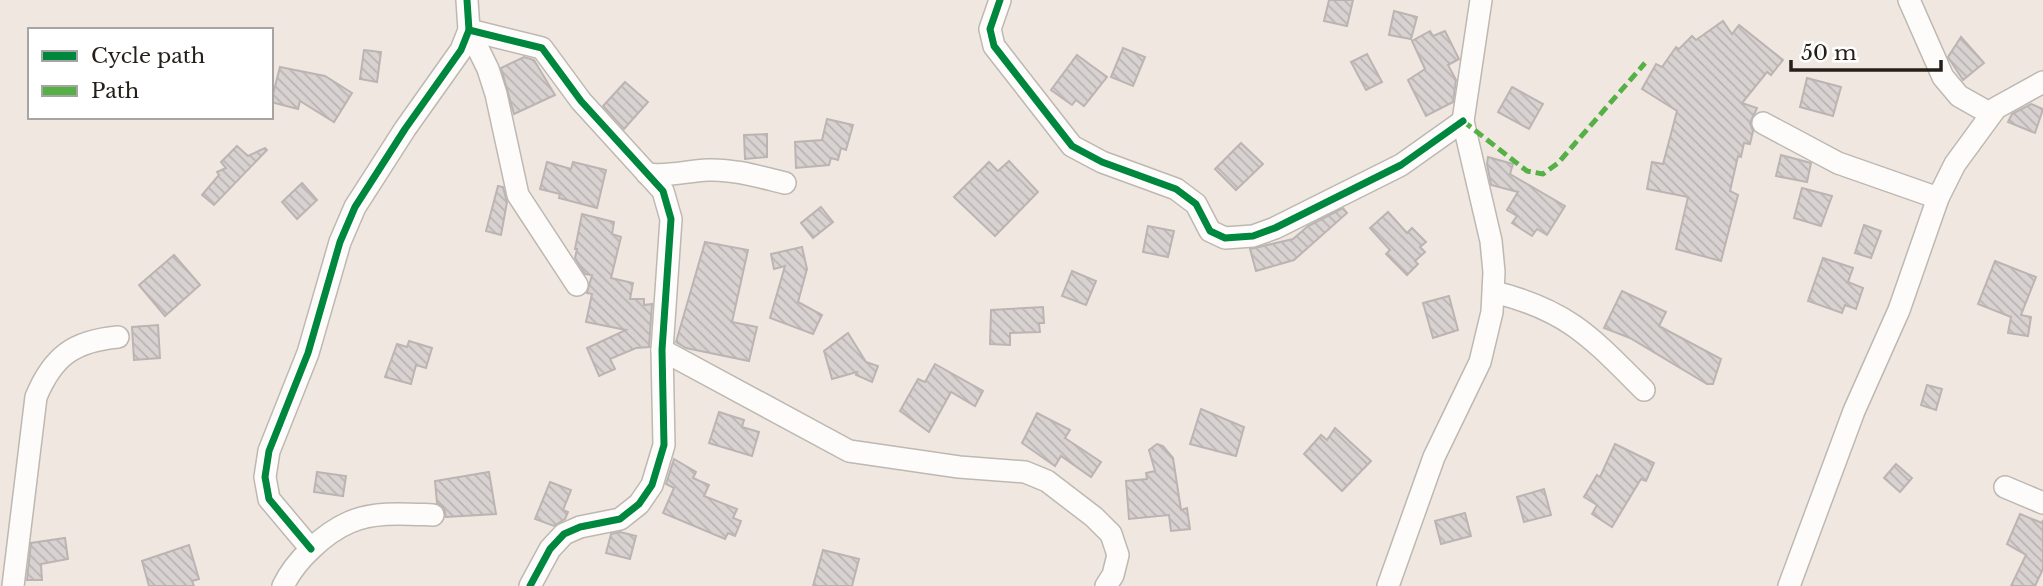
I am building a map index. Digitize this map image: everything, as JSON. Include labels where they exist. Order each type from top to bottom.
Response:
[{"type":"street","points":[[467,0],[469,30],[488,69],[496,94],[518,195],[577,285]]},
{"type":"street","points":[[1000,0],[992,15],[990,29],[994,46],[1062,138],[1102,162],[1187,196],[1196,204],[1210,231],[1217,237],[1244,237],[1275,228],[1401,164],[1463,121]]},
{"type":"street","points":[[1388,586],[1434,457],[1480,362],[1487,340],[1494,292],[1491,241],[1463,121],[1481,0]]},
{"type":"street","points":[[1909,0],[1943,77],[1959,96],[1991,114]]},
{"type":"street","points":[[469,30],[542,48],[581,101],[663,191],[671,219],[662,350],[664,445],[652,485],[639,504],[621,519],[580,527],[564,534],[550,550],[530,586]]},
{"type":"street","points":[[311,549],[269,499],[265,477],[269,451],[308,353],[340,242],[355,207],[405,129],[454,63],[469,30]]},
{"type":"street","points":[[1789,586],[1854,411],[1899,310],[1938,198],[1955,164],[1991,114],[2008,99],[2043,82]]},
{"type":"street","points":[[1763,123],[1838,163],[1938,198]]},
{"type":"street","points":[[647,174],[666,177],[686,171],[726,170],[785,183]]},
{"type":"street","points":[[1494,292],[1540,305],[1564,317],[1585,331],[1644,390]]},
{"type":"street","points":[[13,586],[8,538],[36,397],[46,372],[61,355],[94,339],[118,337]]},
{"type":"street","points":[[662,350],[849,451],[959,467],[1026,472],[1047,481],[1094,517],[1111,534],[1118,555],[1113,575],[1106,586]]},
{"type":"street","points":[[2005,487],[2043,503]]},
{"type":"street","points":[[283,586],[311,549],[350,522],[389,514],[433,515]]},
{"type":"building","points":[[1329,0],[1353,0],[1347,26],[1324,21]]},
{"type":"building","points":[[1394,11],[1417,17],[1411,39],[1389,35]]},
{"type":"building","points":[[1723,21],[1732,34],[1739,25],[1783,60],[1771,75],[1767,72],[1742,103],[1757,108],[1750,123],[1753,131],[1750,144],[1744,143],[1741,157],[1738,156],[1730,191],[1738,195],[1721,261],[1676,249],[1688,197],[1647,189],[1652,162],[1663,164],[1677,111],[1642,89],[1656,64],[1662,67],[1676,47],[1679,49],[1692,36],[1696,40]]},
{"type":"building","points":[[1430,31],[1433,36],[1445,31],[1459,59],[1448,65],[1456,80],[1453,102],[1426,116],[1408,80],[1425,69],[1412,41]]},
{"type":"building","points":[[1961,37],[1984,63],[1963,80],[1948,57]]},
{"type":"building","points":[[1123,48],[1145,57],[1133,86],[1111,77]]},
{"type":"building","points":[[364,50],[381,52],[377,82],[360,79]]},
{"type":"building","points":[[1367,54],[1382,82],[1366,90],[1351,62]]},
{"type":"building","points":[[1077,55],[1107,77],[1084,106],[1076,100],[1072,105],[1051,90]]},
{"type":"building","points":[[524,57],[534,60],[555,95],[514,114],[501,68]]},
{"type":"building","points":[[280,67],[325,76],[352,93],[334,122],[300,101],[298,109],[273,103]]},
{"type":"building","points":[[1807,78],[1841,87],[1833,116],[1800,107]]},
{"type":"building","points":[[625,82],[648,102],[624,129],[603,106]]},
{"type":"building","points":[[1512,87],[1543,104],[1529,129],[1498,112]]},
{"type":"building","points":[[2031,104],[2043,109],[2035,133],[2008,122],[2012,114]]},
{"type":"building","points":[[827,119],[853,125],[846,150],[841,148],[838,160],[831,158],[829,165],[796,168],[795,142],[822,140]]},
{"type":"building","points":[[767,134],[767,157],[745,159],[744,135]]},
{"type":"building","points":[[1241,143],[1263,164],[1236,190],[1215,169]]},
{"type":"building","points":[[237,146],[248,156],[265,148],[267,150],[214,205],[202,195],[219,175],[217,172],[226,168],[221,162]]},
{"type":"building","points":[[1781,155],[1811,163],[1807,182],[1776,176]]},
{"type":"building","points":[[1488,157],[1513,164],[1510,174],[1565,206],[1547,235],[1537,229],[1532,236],[1512,223],[1517,216],[1507,210],[1518,192],[1491,185]]},
{"type":"building","points":[[1009,161],[1038,192],[995,236],[954,197],[989,162],[998,171]]},
{"type":"building","points":[[547,162],[571,169],[573,162],[606,170],[597,208],[559,198],[560,194],[540,189]]},
{"type":"building","points":[[302,183],[317,200],[297,219],[282,202]]},
{"type":"building","points":[[498,186],[503,187],[507,202],[501,235],[486,231]]},
{"type":"building","points":[[1802,188],[1832,196],[1821,226],[1794,218]]},
{"type":"building","points":[[821,207],[833,222],[813,238],[801,223]]},
{"type":"building","points":[[1343,208],[1347,213],[1294,260],[1256,271],[1250,249],[1293,239],[1308,226]]},
{"type":"building","points":[[1388,212],[1407,233],[1412,228],[1426,242],[1420,247],[1425,252],[1415,261],[1418,264],[1407,275],[1386,254],[1390,250],[1370,228]]},
{"type":"building","points":[[582,214],[614,222],[612,234],[621,237],[611,278],[633,283],[630,299],[644,299],[644,305],[652,304],[649,347],[636,348],[610,359],[615,369],[599,376],[587,348],[626,330],[586,322],[592,294],[587,293],[592,275],[585,274],[575,258]]},
{"type":"building","points":[[1864,225],[1881,231],[1871,258],[1855,253]]},
{"type":"building","points":[[1148,226],[1174,231],[1168,257],[1143,252]]},
{"type":"building","points":[[705,242],[748,250],[732,322],[757,327],[749,361],[686,348],[676,342]]},
{"type":"building","points":[[802,247],[807,269],[798,302],[822,315],[813,334],[770,318],[785,266],[774,269],[771,254]]},
{"type":"building","points":[[174,255],[200,285],[165,316],[139,285]]},
{"type":"building","points":[[1823,258],[1853,268],[1848,282],[1863,288],[1856,309],[1845,305],[1842,313],[1808,301]]},
{"type":"building","points":[[1995,261],[2036,277],[2021,315],[2031,317],[2028,336],[2008,333],[2011,317],[1978,304]]},
{"type":"building","points":[[1072,271],[1096,281],[1086,305],[1062,296]]},
{"type":"building","points":[[1622,291],[1666,312],[1659,326],[1721,359],[1713,384],[1707,384],[1630,338],[1604,328]]},
{"type":"building","points":[[1449,296],[1458,330],[1433,338],[1423,303]]},
{"type":"building","points":[[1043,307],[1044,323],[1039,323],[1040,332],[1010,333],[1010,345],[990,344],[991,310]]},
{"type":"building","points":[[158,325],[160,358],[134,360],[132,327]]},
{"type":"building","points":[[848,333],[866,362],[878,366],[872,382],[856,375],[857,372],[832,379],[824,351]]},
{"type":"building","points":[[409,341],[432,348],[426,368],[416,365],[411,384],[385,377],[397,344],[407,347]]},
{"type":"building","points":[[935,364],[983,391],[975,406],[951,392],[929,432],[900,411],[918,379],[925,382]]},
{"type":"building","points":[[1927,385],[1942,389],[1936,410],[1921,405]]},
{"type":"building","points":[[1201,409],[1244,427],[1236,456],[1190,444]]},
{"type":"building","points":[[719,412],[744,420],[742,427],[759,432],[752,456],[709,443]]},
{"type":"building","points":[[1037,413],[1070,430],[1065,438],[1101,462],[1091,477],[1061,456],[1055,466],[1022,443]]},
{"type":"building","points":[[1335,428],[1371,461],[1342,491],[1304,454],[1321,435],[1327,440]]},
{"type":"building","points":[[1157,444],[1163,446],[1173,458],[1181,510],[1187,508],[1190,529],[1171,531],[1169,515],[1129,519],[1126,481],[1147,479],[1146,473],[1155,471],[1149,450]]},
{"type":"building","points":[[1615,444],[1654,463],[1646,481],[1641,479],[1612,527],[1592,514],[1597,505],[1584,497],[1597,475],[1600,477]]},
{"type":"building","points":[[674,459],[696,472],[693,478],[709,485],[704,496],[737,509],[733,518],[741,521],[735,536],[728,533],[725,539],[663,513],[674,488],[666,484]]},
{"type":"building","points":[[1896,464],[1912,478],[1900,492],[1884,478]]},
{"type":"building","points":[[317,472],[346,476],[343,496],[314,492]]},
{"type":"building","points":[[489,472],[496,514],[446,517],[444,508],[437,503],[435,481]]},
{"type":"building","points":[[550,482],[571,490],[563,510],[568,512],[565,519],[554,526],[535,519]]},
{"type":"building","points":[[1544,489],[1551,515],[1524,522],[1517,497]]},
{"type":"building","points":[[1465,513],[1471,536],[1441,544],[1435,521]]},
{"type":"building","points":[[2020,514],[2042,523],[2043,520],[2043,569],[2035,586],[2011,586],[2026,555],[2007,544]]},
{"type":"building","points":[[620,532],[636,536],[630,559],[606,553],[611,534]]},
{"type":"building","points":[[65,538],[68,559],[41,564],[42,580],[27,580],[31,543]]},
{"type":"building","points":[[189,545],[199,579],[192,581],[194,586],[149,586],[142,561]]},
{"type":"building","points":[[823,550],[859,559],[852,586],[813,586]]},
{"type":"marked path","points":[[1463,121],[1527,171],[1543,174],[1558,163],[1645,63]]},
{"type":"cycle path","points":[[311,549],[269,499],[265,477],[269,451],[308,353],[340,242],[355,207],[405,129],[461,50],[469,30],[467,0]]},
{"type":"cycle path","points":[[1000,0],[990,29],[994,46],[1072,146],[1102,162],[1176,189],[1196,204],[1210,231],[1225,238],[1253,236],[1275,228],[1401,165],[1463,121]]},
{"type":"cycle path","points":[[469,30],[542,48],[581,101],[663,191],[671,219],[662,350],[664,445],[652,485],[639,504],[620,519],[580,527],[564,534],[550,549],[530,586]]}]
